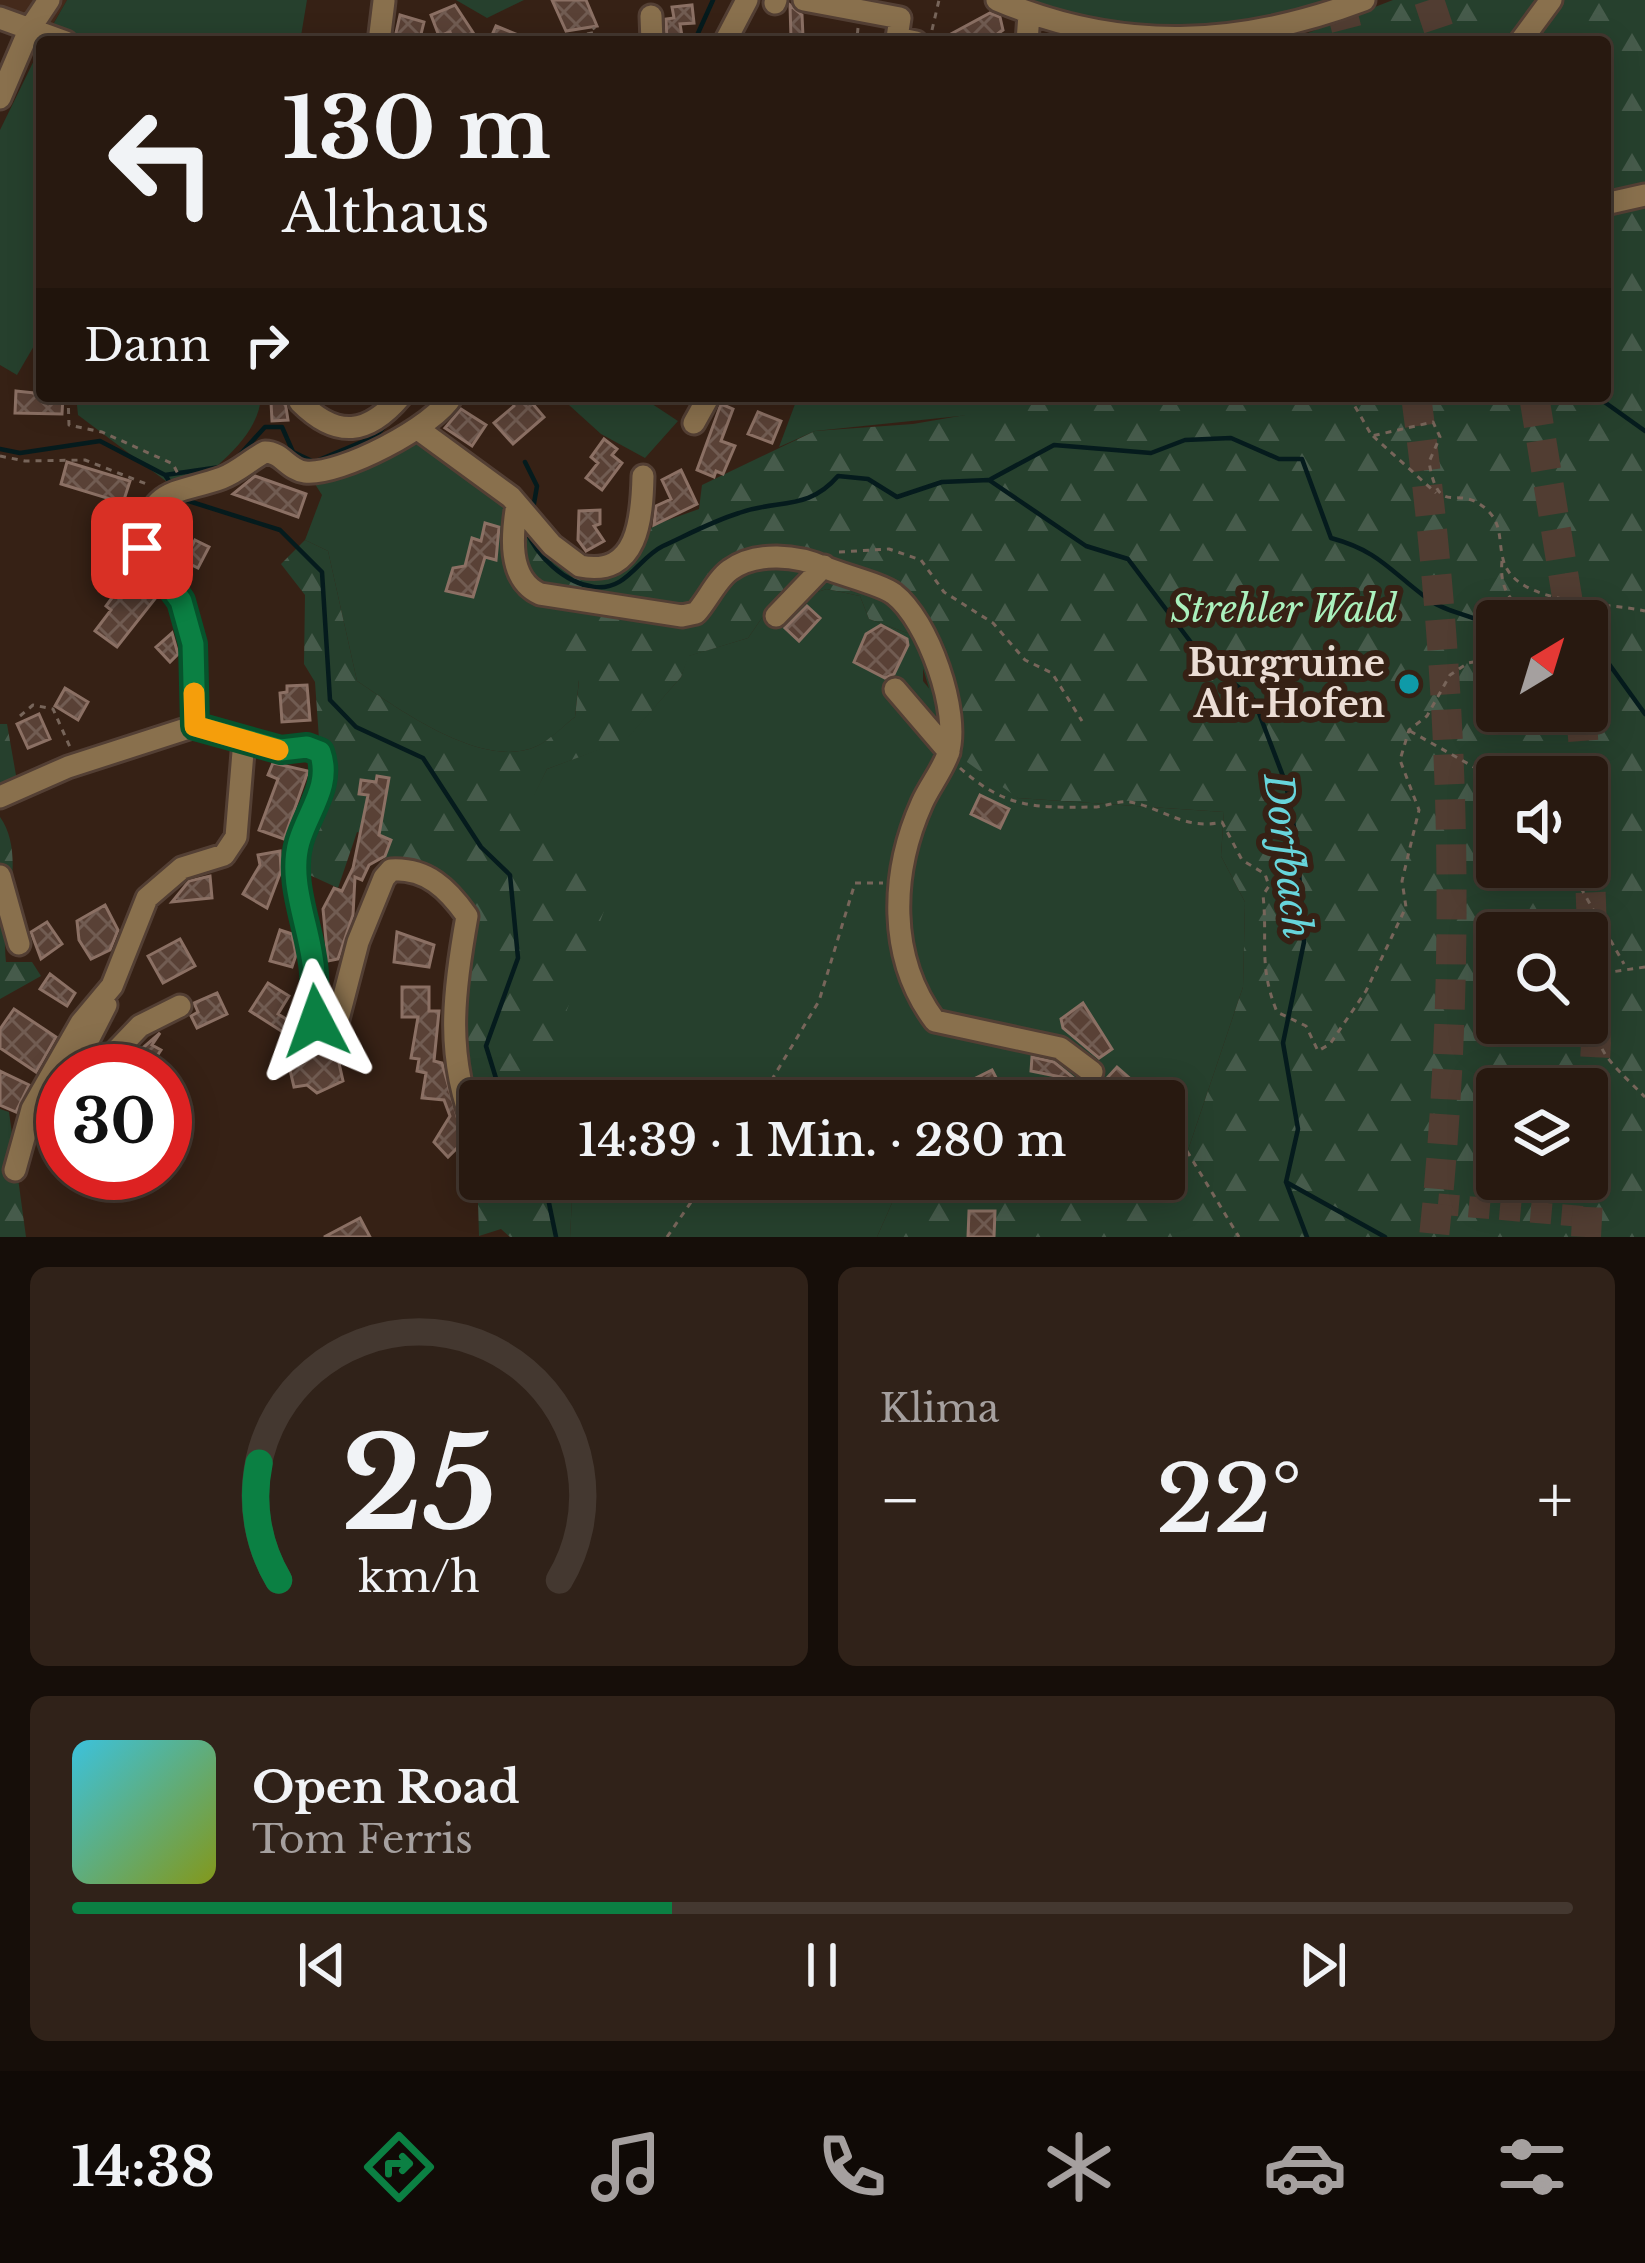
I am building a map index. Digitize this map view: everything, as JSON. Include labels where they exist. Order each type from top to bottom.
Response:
[{"type":"street","points":[[0,98],[7,63],[49,0]]},
{"type":"street","points":[[734,36],[747,0]]},
{"type":"street","points":[[804,0],[900,18],[897,36]]},
{"type":"street","points":[[998,0],[1019,34],[1114,36]]},
{"type":"street","points":[[1215,36],[1285,26],[1364,0]]},
{"type":"street","points":[[1524,36],[1551,0]]},
{"type":"street","points":[[381,36],[385,1]]},
{"type":"street","points":[[651,16],[652,36]]},
{"type":"street","points":[[0,18],[48,36]]},
{"type":"street","points":[[1611,202],[1645,194]]},
{"type":"street","points":[[300,402],[334,428],[350,430],[376,423],[395,402]]},
{"type":"street","points":[[195,726],[193,644],[181,601],[142,548],[151,508],[175,483],[233,473],[265,452],[274,452],[296,470],[326,471],[418,429],[446,402]]},
{"type":"street","points":[[694,423],[706,402]]},
{"type":"street","points":[[418,429],[526,513],[567,560],[594,569],[611,564],[633,546],[642,520],[643,476]]},
{"type":"street","points":[[526,513],[513,547],[524,583],[556,597],[682,616],[696,613],[727,572],[752,559],[802,557],[831,559],[893,592],[912,616],[947,691],[949,752],[914,821],[897,884],[906,959],[934,1021],[1060,1048],[1092,1072]]},
{"type":"street","points":[[776,616],[831,559]]},
{"type":"street","points":[[895,689],[949,752]]},
{"type":"street","points":[[0,797],[68,767],[195,726],[281,750],[307,747],[320,752],[326,766],[298,844],[296,872],[314,973],[316,1021],[328,1027],[338,1023],[373,897],[392,870],[434,879],[467,916],[451,1006],[459,1087]]},
{"type":"street","points":[[86,1044],[158,883],[182,868],[224,855],[236,837],[244,740]]},
{"type":"street","points":[[0,876],[20,944]]},
{"type":"street","points":[[15,1170],[32,1109],[50,1074],[112,986]]},
{"type":"street","points":[[122,1044],[140,1026],[180,1006]]},
{"type":"path","points":[[924,36],[939,0]]},
{"type":"path","points":[[578,36],[596,32],[593,27]]},
{"type":"path","points":[[68,402],[70,425],[102,432],[175,483]]},
{"type":"path","points":[[1352,402],[1372,436],[1438,493],[1449,500],[1480,502],[1492,514],[1503,538],[1500,581],[1511,600]]},
{"type":"path","points":[[1372,436],[1433,422],[1440,437],[1429,462],[1438,493]]},
{"type":"path","points":[[0,456],[25,461],[85,460],[175,483]]},
{"type":"path","points":[[831,559],[889,549],[921,560],[944,592],[993,623],[1025,660],[1052,673],[1082,722]]},
{"type":"path","points":[[1502,561],[1517,580],[1548,599],[1645,611]]},
{"type":"path","points":[[949,752],[984,789],[1015,805],[1099,807],[1129,801],[1179,822],[1222,822],[1242,860],[1265,874],[1269,886],[1263,895],[1268,931],[1263,976],[1277,1012],[1298,1021],[1312,1046],[1325,1050],[1366,991],[1406,908],[1402,881],[1419,810],[1400,760],[1408,730],[1427,716],[1450,675],[1476,662]]},
{"type":"path","points":[[20,716],[33,705],[53,709],[71,744],[68,767]]},
{"type":"path","points":[[1408,730],[1476,769]]},
{"type":"path","points":[[772,1080],[819,1001],[855,884],[897,884]]},
{"type":"path","points":[[1581,888],[1624,966]]},
{"type":"path","points":[[1645,967],[1624,966],[1593,990],[1598,1047],[1645,1097]]},
{"type":"path","points":[[1092,1072],[1102,1080]]},
{"type":"path","points":[[1185,1148],[1239,1237]]},
{"type":"path","points":[[668,1237],[693,1200]]},
{"type":"shaded area","points":[[0,0],[67,0],[46,36],[0,18]]},
{"type":"green space","points":[[67,0],[307,0],[301,36],[46,36]]},
{"type":"green space","points":[[456,0],[524,0],[487,18]]},
{"type":"green space","points":[[1015,0],[1345,0],[1248,28],[1112,27]]},
{"type":"green space","name":"Strehler Wald","points":[[1393,0],[1645,0],[1645,1237],[877,1237],[893,1200],[1185,1200],[1185,1159],[1243,987],[1245,902],[1221,856],[1224,812],[1018,798],[947,748],[913,635],[869,619],[860,596],[827,589],[770,606],[748,638],[689,656],[681,677],[626,740],[547,769],[528,808],[567,854],[604,911],[553,1047],[531,1058],[543,1080],[461,1080],[467,916],[405,869],[373,885],[391,841],[357,832],[338,888],[303,872],[334,757],[319,739],[315,682],[304,664],[305,595],[281,564],[305,540],[328,551],[357,681],[443,734],[468,744],[516,752],[537,746],[575,717],[579,681],[552,648],[563,604],[524,583],[517,504],[567,560],[625,555],[654,525],[699,509],[702,485],[815,431],[913,424],[1072,402],[1611,402],[1611,36],[1300,36]]},
{"type":"green space","points":[[36,56],[36,342],[17,375],[0,365],[0,130]]},
{"type":"green space","points":[[77,402],[260,402],[243,439],[183,494],[78,415]]},
{"type":"green space","points":[[566,402],[649,402],[678,421],[645,458],[601,434]]},
{"type":"green space","points":[[796,402],[1094,402],[815,431],[779,447]]},
{"type":"green space","points":[[415,434],[517,504],[564,604],[579,680],[575,717],[537,746],[516,752],[468,744],[419,721],[357,681],[328,551],[305,540],[322,495],[313,481]]},
{"type":"green space","points":[[827,589],[860,596],[869,619],[913,635],[923,659],[923,681],[1018,798],[1224,812],[1221,856],[1245,902],[1243,987],[1185,1159],[1185,1080],[542,1080],[530,1058],[527,808],[547,769],[626,739],[681,677],[688,656],[748,638],[770,606]]},
{"type":"green space","points":[[0,724],[7,724],[17,781],[0,789]]},
{"type":"green space","points":[[0,817],[8,833],[13,869],[6,962],[32,962],[41,976],[0,999]]},
{"type":"green space","points":[[0,1109],[9,1112],[26,1237],[0,1237]]},
{"type":"green space","name":"Strehler Wald","points":[[478,1200],[572,1200],[570,1237],[510,1237],[501,1229],[479,1236]]},
{"type":"green space","points":[[572,1200],[893,1200],[877,1237],[570,1237]]},
{"type":"building","points":[[552,0],[586,0],[597,26],[566,31]]},
{"type":"building","points":[[455,5],[474,34],[439,36],[431,15]]},
{"type":"building","points":[[692,5],[694,23],[680,24],[682,36],[667,36],[666,19],[674,18],[672,7]]},
{"type":"building","points":[[790,5],[802,15],[803,36],[791,36]]},
{"type":"building","points":[[990,13],[1000,17],[1003,30],[994,36],[947,36]]},
{"type":"building","points":[[400,15],[424,22],[420,36],[395,36]]},
{"type":"building","points":[[496,26],[520,36],[492,36]]},
{"type":"building","points":[[16,391],[36,393],[36,402],[63,402],[62,414],[15,413]]},
{"type":"building","points":[[271,402],[285,402],[288,420],[272,421]]},
{"type":"building","points":[[513,402],[531,402],[544,417],[513,444],[494,423]]},
{"type":"building","points":[[721,404],[733,409],[721,441],[735,446],[723,474],[716,471],[714,477],[697,470]]},
{"type":"building","points":[[461,409],[486,425],[472,446],[445,428]]},
{"type":"building","points":[[758,412],[781,421],[772,443],[748,434]]},
{"type":"building","points":[[604,439],[617,449],[612,455],[622,463],[602,490],[586,478],[598,463],[591,457]]},
{"type":"building","points":[[67,462],[130,481],[123,503],[61,484]]},
{"type":"building","points":[[681,470],[697,504],[654,525],[656,506],[671,499],[662,480]]},
{"type":"building","points":[[255,476],[306,494],[298,517],[233,494]]},
{"type":"building","points":[[600,510],[600,524],[594,526],[604,541],[586,551],[578,540],[579,511]]},
{"type":"building","points":[[485,523],[499,527],[496,560],[485,557],[473,597],[446,591],[453,568],[465,566],[472,538],[481,541]]},
{"type":"building","points":[[195,540],[209,547],[198,568],[184,561]]},
{"type":"building","points":[[136,565],[158,595],[117,647],[95,631],[111,610],[106,606]]},
{"type":"building","points":[[807,606],[820,618],[799,641],[785,628]]},
{"type":"building","points":[[881,625],[907,639],[908,645],[894,674],[885,678],[854,662],[866,634]]},
{"type":"building","points":[[172,633],[178,654],[170,662],[156,647]]},
{"type":"building","points":[[307,685],[310,720],[282,722],[280,693],[287,692],[287,686]]},
{"type":"building","points":[[65,688],[88,702],[78,720],[55,706]]},
{"type":"building","points":[[39,714],[50,739],[28,748],[17,724]]},
{"type":"building","points":[[273,763],[308,771],[284,839],[259,830],[278,779],[268,775]]},
{"type":"building","points":[[377,776],[389,778],[379,835],[391,840],[385,856],[369,865],[362,880],[355,877],[353,915],[338,959],[328,961],[323,909],[334,888],[342,891],[353,868],[368,795],[359,794],[361,780],[376,782]]},
{"type":"building","points":[[980,795],[1009,809],[1000,828],[971,814]]},
{"type":"building","points":[[280,851],[281,871],[267,908],[243,894],[260,865],[258,855]]},
{"type":"building","points":[[210,876],[212,898],[172,902],[189,881]]},
{"type":"building","points":[[105,905],[118,930],[110,950],[91,959],[79,940],[77,921]]},
{"type":"building","points":[[47,922],[62,944],[41,959],[31,932]]},
{"type":"building","points":[[280,930],[292,934],[296,955],[292,967],[270,961]]},
{"type":"building","points":[[397,932],[434,945],[429,967],[394,962]]},
{"type":"building","points":[[180,939],[195,966],[163,983],[148,956]]},
{"type":"building","points":[[50,974],[75,993],[67,1006],[40,989]]},
{"type":"building","points":[[268,983],[289,996],[278,1014],[296,1025],[289,1036],[250,1011]]},
{"type":"building","points":[[402,987],[429,987],[429,1011],[439,1011],[434,1061],[442,1063],[459,1123],[459,1146],[448,1157],[434,1142],[450,1116],[444,1100],[422,1098],[426,1073],[417,1071],[419,1059],[411,1058],[418,1017],[402,1017]]},
{"type":"building","points":[[217,993],[227,1014],[197,1028],[191,1016],[198,1012],[194,1003]]},
{"type":"building","points":[[1083,1003],[1112,1049],[1099,1058],[1063,1028],[1061,1019]]},
{"type":"building","points":[[14,1009],[56,1037],[52,1044],[36,1044],[36,1072],[0,1048],[0,1029]]},
{"type":"building","points":[[294,1039],[334,1041],[343,1081],[317,1093],[307,1085],[294,1087],[286,1053],[308,1048]]},
{"type":"building","points":[[1032,1057],[1054,1062],[1076,1080],[1031,1071]]},
{"type":"building","points":[[1117,1067],[1132,1080],[1109,1080]]},
{"type":"building","points":[[992,1070],[997,1080],[972,1080]]},
{"type":"building","points":[[0,1071],[29,1085],[16,1112],[0,1105]]},
{"type":"building","points":[[969,1211],[995,1211],[994,1237],[968,1237]]},
{"type":"building","points":[[360,1218],[370,1237],[324,1237]]},
{"type":"waterway","points":[[697,36],[713,0]]},
{"type":"waterway","points":[[1604,402],[1645,431]]},
{"type":"waterway","name":"Dorfbach","points":[[236,459],[265,427],[282,427],[293,452],[314,462],[376,436],[393,417]]},
{"type":"waterway","points":[[991,479],[1054,445],[1151,453],[1185,440],[1231,438],[1279,459],[1302,459],[1331,538],[1373,556],[1436,604],[1476,619]]},
{"type":"waterway","name":"Dorfbach","points":[[0,449],[20,453],[100,441],[165,475],[227,466]]},
{"type":"waterway","name":"Dorfbach","points":[[525,462],[537,486],[533,509]]},
{"type":"waterway","points":[[165,475],[174,488]]},
{"type":"waterway","name":"Dorfbach","points":[[526,530],[544,558],[562,574],[605,587],[624,579],[663,546],[739,513],[815,495],[838,476],[868,479],[897,497],[942,482],[989,480],[1086,546],[1128,559],[1202,657],[1254,700],[1286,784],[1297,844],[1304,942],[1283,1043],[1298,1129],[1286,1182],[1307,1237]]},
{"type":"waterway","points":[[179,498],[280,530],[322,572],[330,700],[356,727],[423,758],[481,847],[510,875],[518,958],[486,1046],[497,1080]]},
{"type":"waterway","points":[[1608,664],[1645,714]]},
{"type":"waterway","points":[[1286,1182],[1385,1237]]},
{"type":"waterway","points":[[548,1200],[556,1237]]},
{"type":"tunnel","points":[[1339,0],[1348,36]]},
{"type":"tunnel","points":[[1429,0],[1441,36]]},
{"type":"tunnel","points":[[1417,402],[1439,606],[1450,816],[1449,1026],[1434,1237]]},
{"type":"tunnel","points":[[1535,402],[1568,600]]},
{"type":"tunnel","points":[[1583,732],[1584,756]]},
{"type":"tunnel","points":[[1586,1237],[1596,1043],[1590,888]]},
{"type":"tunnel","points":[[1438,1204],[1588,1217]]},
{"type":"slow traffic","points":[[194,693],[195,726],[278,750]]},
{"type":"place","name":"Burgruine Alt-Hofen","points":[[1409,684]]},
{"type":"route","points":[[142,548],[181,601],[193,644],[195,726],[281,750],[307,747],[320,752],[326,766],[298,844],[296,872],[314,973],[316,1021]]}]
